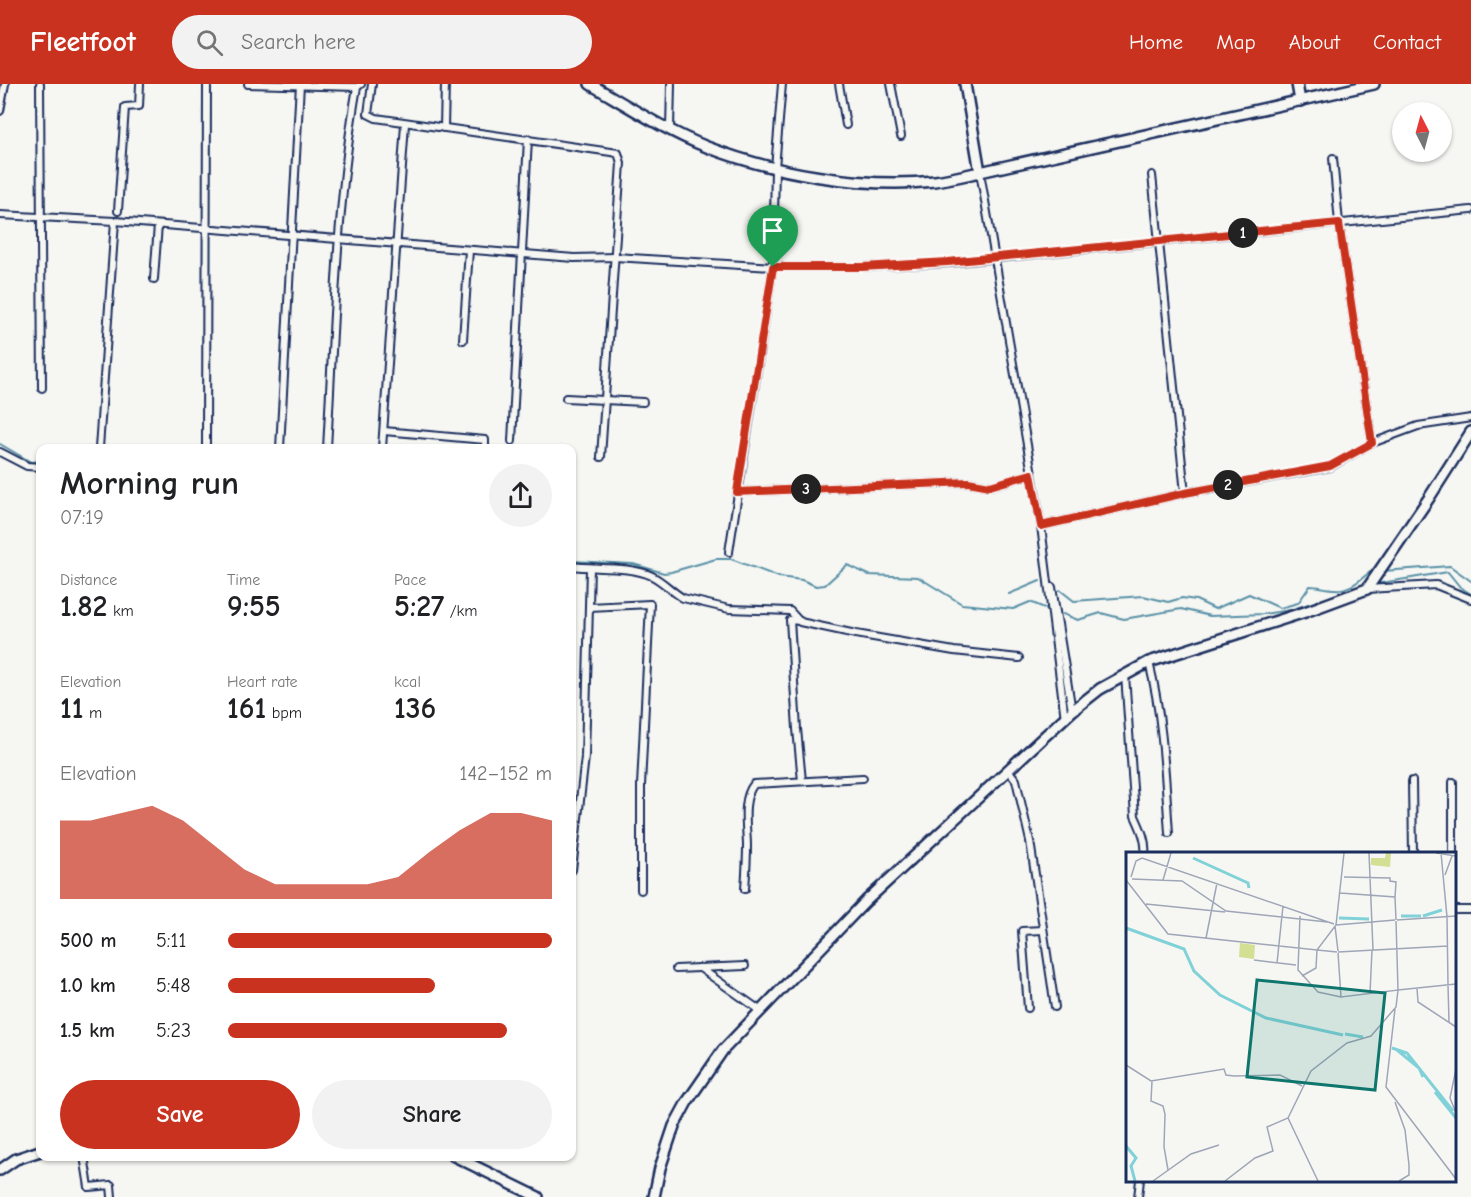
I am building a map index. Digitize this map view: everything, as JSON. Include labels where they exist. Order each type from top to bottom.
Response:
[{"type":"main road","points":[[590,84],[705,146],[759,166],[825,177],[884,182],[935,181],[1374,84]]},
{"type":"main road","points":[[965,84],[980,172]]},
{"type":"main road","points":[[1297,84],[1300,101]]},
{"type":"main road","points":[[654,1197],[660,1168],[674,1126],[687,1102],[723,1050],[866,901],[1072,711],[1100,689],[1149,662],[1305,612],[1368,588],[1471,432]]},
{"type":"main road","points":[[0,1170],[16,1159],[36,1152]]},
{"type":"main road","points":[[464,1161],[531,1196]]},
{"type":"street","points":[[0,111],[4,84]]},
{"type":"street","points":[[40,84],[42,388]]},
{"type":"street","points":[[118,211],[125,106],[139,106],[140,84]]},
{"type":"street","points":[[206,444],[207,84]]},
{"type":"street","points":[[248,84],[360,85],[350,130],[339,240],[327,444]]},
{"type":"street","points":[[372,84],[368,114],[376,118],[618,153],[621,163],[601,458]]},
{"type":"street","points":[[444,128],[445,84]]},
{"type":"street","points":[[670,129],[671,84]]},
{"type":"street","points":[[729,552],[773,267],[775,168],[782,84]]},
{"type":"street","points":[[839,84],[846,125]]},
{"type":"street","points":[[891,84],[901,136]]},
{"type":"street","points":[[280,444],[301,85]]},
{"type":"street","points":[[382,444],[405,124]]},
{"type":"street","points":[[512,441],[520,254],[528,139]]},
{"type":"street","points":[[1333,158],[1339,223],[1372,443]]},
{"type":"street","points":[[980,172],[1041,526],[1065,719]]},
{"type":"street","points":[[1152,176],[1185,493]]},
{"type":"street","points":[[0,214],[115,221],[573,258],[615,257],[773,267],[862,267],[995,258],[1471,210]]},
{"type":"street","points":[[99,444],[115,221]]},
{"type":"street","points":[[154,279],[158,225]]},
{"type":"street","points":[[463,340],[469,250]]},
{"type":"street","points":[[566,398],[643,402]]},
{"type":"street","points":[[1041,526],[1185,493],[1330,466],[1372,443],[1418,426],[1471,418]]},
{"type":"street","points":[[384,431],[485,440],[485,444]]},
{"type":"street","points":[[0,452],[27,466],[36,467]]},
{"type":"street","points":[[737,492],[968,482],[990,486],[1031,474]]},
{"type":"street","points":[[576,566],[634,571],[651,575],[668,585],[676,595],[682,598],[729,609],[790,611],[800,621]]},
{"type":"street","points":[[576,821],[585,757],[591,568]]},
{"type":"street","points":[[1047,569],[1072,711]]},
{"type":"street","points":[[1368,588],[1436,585],[1471,599]]},
{"type":"street","points":[[589,607],[651,604],[641,786],[641,890]]},
{"type":"street","points":[[802,781],[796,729],[790,620],[954,651],[1019,658]]},
{"type":"street","points":[[1149,662],[1163,740],[1169,833]]},
{"type":"street","points":[[1125,674],[1135,816],[1142,833],[1145,852]]},
{"type":"street","points":[[1009,771],[1016,780],[1030,841],[1055,1007]]},
{"type":"street","points":[[745,889],[746,808],[750,789],[754,784],[864,778]]},
{"type":"street","points":[[1412,781],[1413,852]]},
{"type":"street","points":[[1453,782],[1453,852]]},
{"type":"street","points":[[1028,1008],[1022,931],[1043,930]]},
{"type":"street","points":[[676,969],[745,966]]},
{"type":"street","points":[[700,968],[760,1011]]},
{"type":"street","points":[[85,1161],[89,1187],[111,1185],[112,1197]]},
{"type":"street","points":[[1138,1197],[1140,1182]]},
{"type":"waterway","points":[[0,444],[31,462],[36,461]]},
{"type":"waterway","points":[[576,561],[633,564],[664,573],[716,559],[731,559],[779,577],[802,580],[816,586],[825,585],[847,565],[869,575],[918,577],[962,604],[1013,609],[1030,602],[1047,609]]},
{"type":"waterway","points":[[1383,571],[1450,566],[1471,581]]},
{"type":"waterway","points":[[1060,590],[1074,601],[1143,596],[1168,602],[1182,598],[1196,600],[1215,609],[1249,594],[1280,608],[1298,603],[1310,586],[1345,588],[1370,572],[1375,572]]},
{"type":"waterway","points":[[1375,584],[1448,572],[1460,587],[1471,594]]},
{"type":"waterway","points":[[1009,594],[1040,581]]},
{"type":"waterway","points":[[1063,614],[1078,620],[1101,613],[1124,619],[1181,609],[1210,616],[1264,614],[1290,610],[1352,590]]},
{"type":"route","points":[[1339,223],[1372,443],[1330,466],[1228,484],[1041,526],[1031,474],[990,486],[968,482],[737,492],[773,267],[862,267],[948,262],[1339,223]]}]
